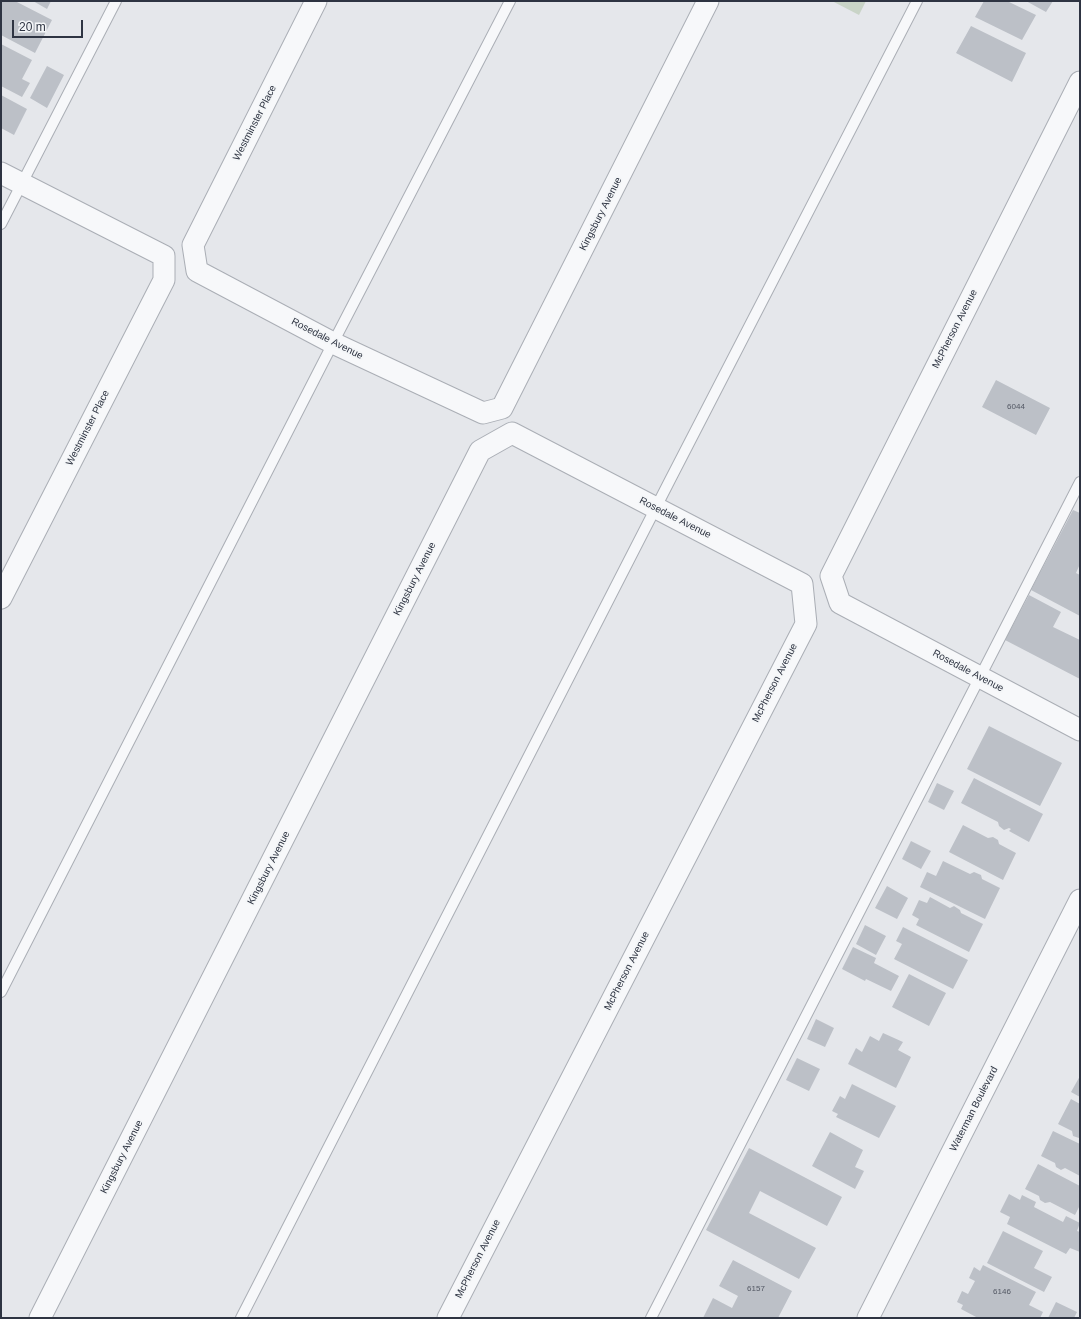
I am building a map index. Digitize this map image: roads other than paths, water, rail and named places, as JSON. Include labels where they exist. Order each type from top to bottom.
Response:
[{"type":"street","name":"Westminster Place","points":[[193,245],[316,1]]},
{"type":"street","name":"Kingsbury Avenue","points":[[483,413],[502,408],[708,1]]},
{"type":"street","name":"McPherson Avenue","points":[[831,576],[1080,82]]},
{"type":"street","points":[[1,173],[21,184]]},
{"type":"street","name":"Westminster Place","points":[[1,598],[164,280],[164,256],[21,184]]},
{"type":"street","name":"Rosedale Avenue","points":[[193,245],[197,272],[333,343],[483,413]]},
{"type":"street","name":"Rosedale Avenue","points":[[512,433],[802,584],[806,624]]},
{"type":"street","name":"Kingsbury Avenue","points":[[40,1318],[480,451],[512,433]]},
{"type":"street","name":"Rosedale Avenue","points":[[831,576],[840,604],[1080,730]]},
{"type":"street","name":"McPherson Avenue","points":[[448,1318],[806,624]]},
{"type":"street","name":"Waterman Boulevard","points":[[868,1318],[1080,900]]},
{"type":"lane","points":[[1,224],[116,1]]},
{"type":"lane","points":[[1,992],[510,1]]},
{"type":"lane","points":[[241,1318],[917,1]]},
{"type":"lane","points":[[651,1318],[1080,482]]}]
